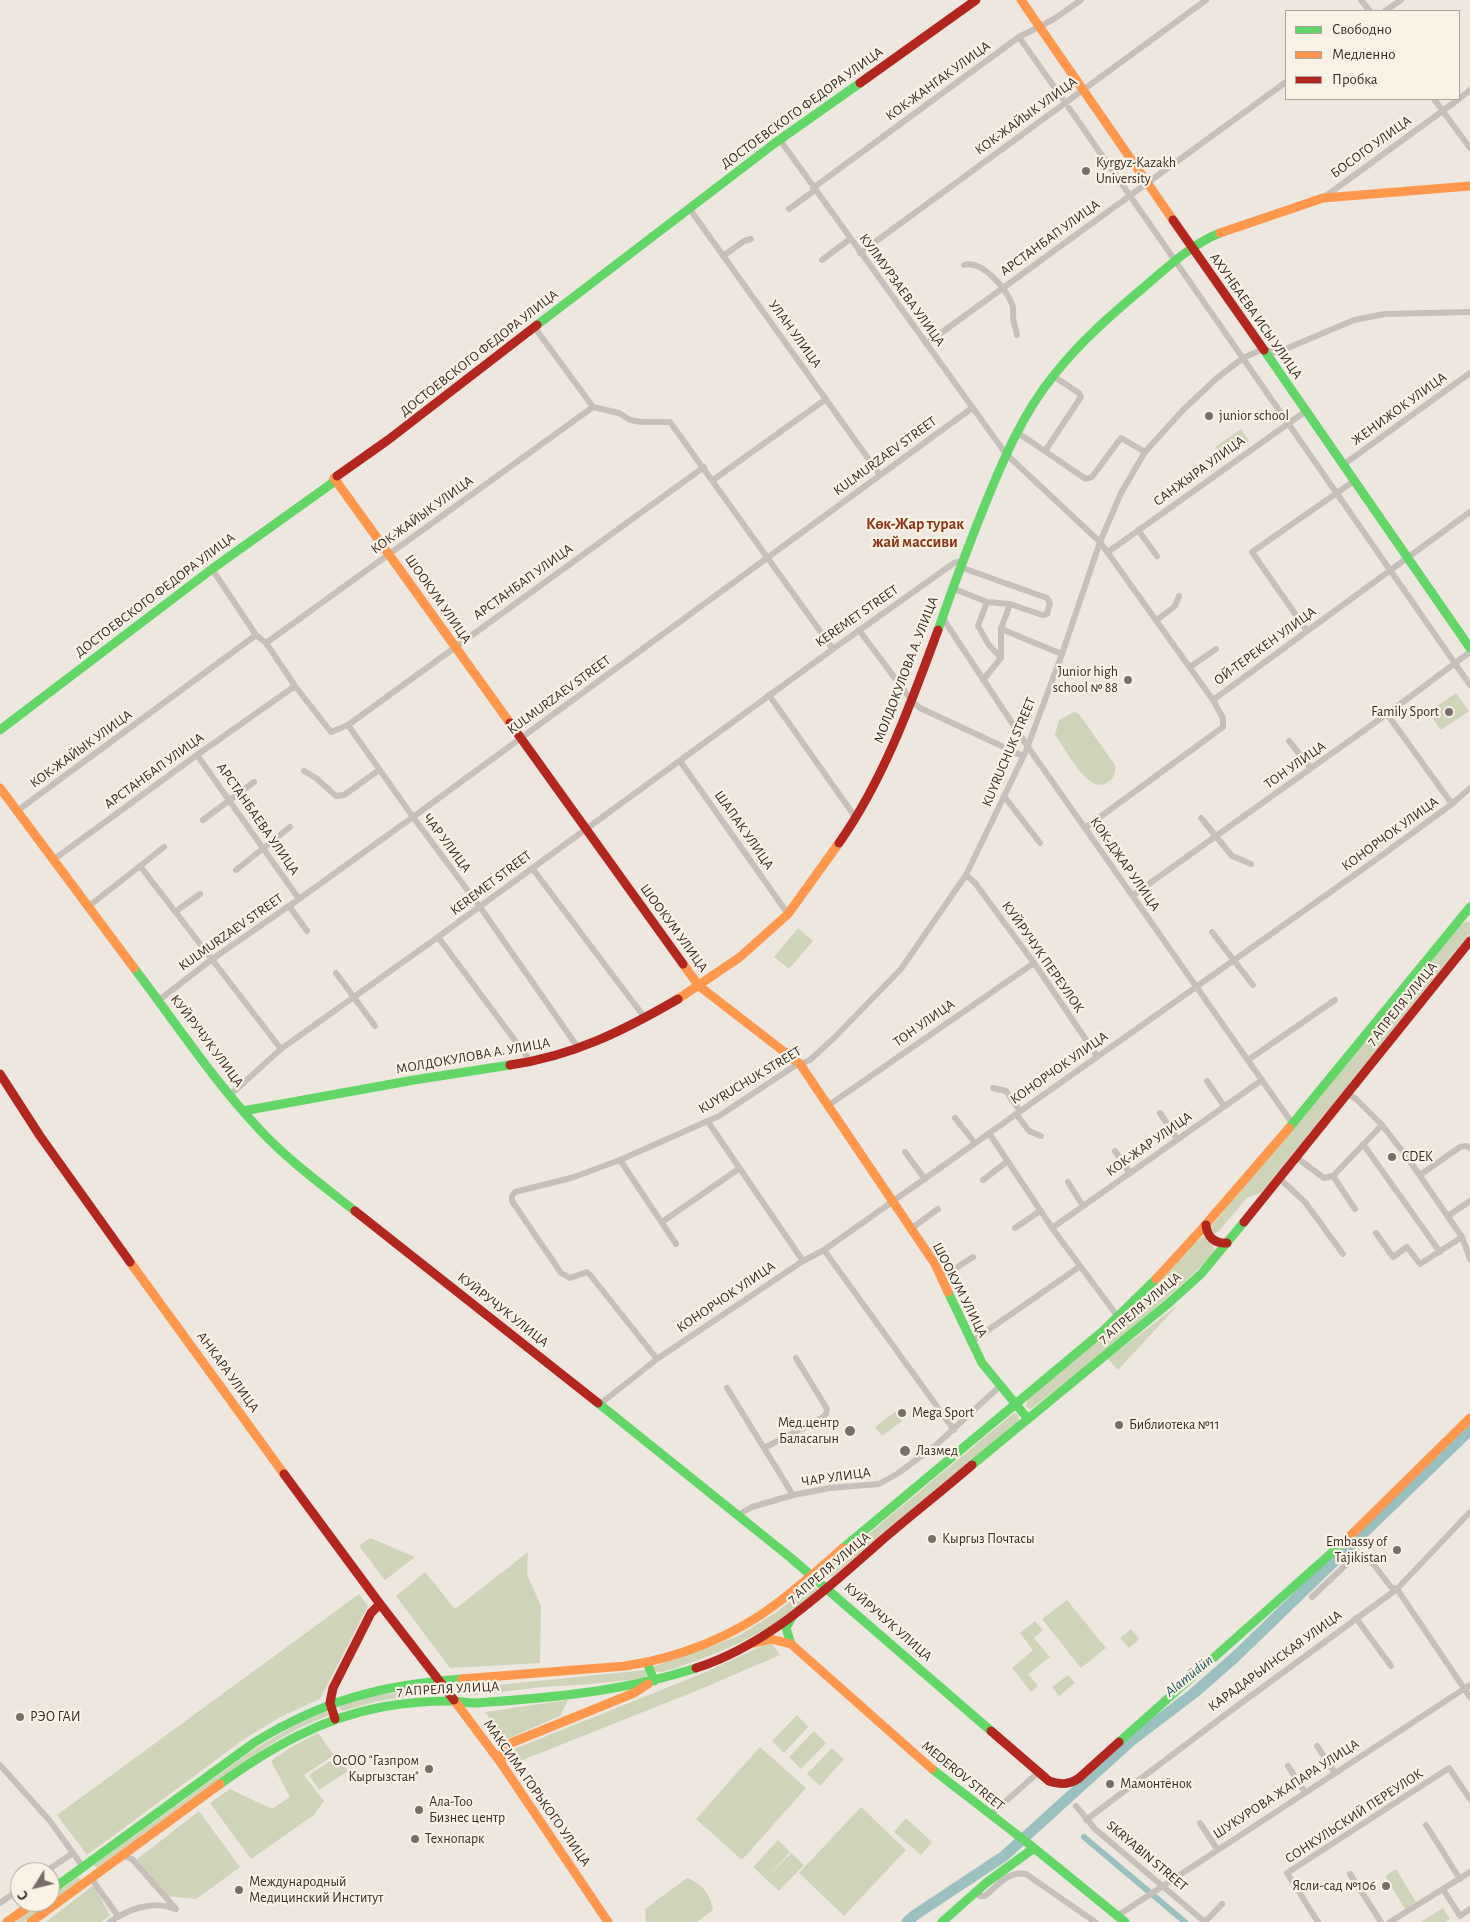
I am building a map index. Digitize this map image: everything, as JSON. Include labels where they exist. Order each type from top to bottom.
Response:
[{"type":"main road","name":"ДОСТОЕВСКОГО ФЕДОРА УЛИЦА","points":[[0,730],[212,568],[331,484],[334,478],[388,440],[689,208],[780,140],[976,0]]},
{"type":"main road","name":"АХУНБАЕВА ИСЫ УЛИЦА","points":[[1021,0],[1470,650]]},
{"type":"main road","name":"МОЛДОКУЛОВА А. УЛИЦА","points":[[243,1111],[414,1080],[531,1062],[579,1049],[645,1018],[699,986],[740,957],[788,914],[856,818],[869,795],[912,702],[961,564],[1006,454],[1032,406],[1053,376],[1080,346],[1112,314],[1175,261],[1212,236],[1323,198],[1470,186]]},
{"type":"main road","name":"ШООКУМ УЛИЦА","points":[[334,478],[699,986],[800,1064],[935,1264],[982,1363],[1028,1419]]},
{"type":"main road","name":"КУЙРУЧУК УЛИЦА","points":[[0,788],[230,1095],[261,1131],[303,1170],[600,1404],[812,1575],[1040,1771],[1049,1781],[1059,1785],[1068,1785],[1079,1778],[1335,1550],[1470,1418]]},
{"type":"main road","name":"7 АПРЕЛЯ УЛИЦА","points":[[60,1884],[255,1742],[286,1724],[330,1704],[382,1689],[441,1682],[611,1668],[647,1662],[699,1647],[757,1618],[792,1592],[1118,1317],[1206,1225],[1468,913]]},
{"type":"main road","name":"7 АПРЕЛЯ УЛИЦА","points":[[32,1922],[274,1748],[307,1731],[335,1720],[394,1705],[456,1701],[474,1703],[619,1687],[654,1681],[703,1666],[744,1647],[792,1618],[1201,1274],[1297,1158],[1470,941]]},
{"type":"main road","name":"АНКАРА УЛИЦА","points":[[0,1074],[40,1136],[380,1604],[441,1682]]},
{"type":"main road","points":[[1206,1225],[1206,1230],[1211,1239],[1220,1244],[1227,1243]]},
{"type":"main road","points":[[335,1720],[330,1704],[333,1688],[371,1613],[380,1604]]},
{"type":"main road","points":[[744,1647],[771,1639],[790,1644],[786,1628],[792,1618]]},
{"type":"main road","name":"MEDEROV STREET","points":[[790,1644],[925,1764],[1032,1846],[1125,1922]]},
{"type":"main road","points":[[501,1763],[504,1747],[511,1743],[634,1693],[654,1681],[647,1662]]},
{"type":"main road","name":"МАКСИМА ГОРЬКОГО УЛИЦА","points":[[441,1682],[501,1763],[608,1922]]},
{"type":"main road","points":[[942,1922],[974,1892],[1032,1846]]},
{"type":"main road","points":[[83,1867],[91,1878]]},
{"type":"main road","points":[[7,1922],[21,1912]]},
{"type":"street","name":"КОК-ЖАНГАК УЛИЦА","points":[[789,209],[1019,37],[1040,27],[1081,0]]},
{"type":"street","name":"КОК-ЖАЙЫК УЛИЦА","points":[[860,253],[1206,0]]},
{"type":"street","points":[[1361,0],[1369,10]]},
{"type":"street","points":[[1387,10],[1401,0]]},
{"type":"street","points":[[1019,37],[1062,98]]},
{"type":"street","name":"АРСТАНБАП УЛИЦА","points":[[926,344],[1285,83]]},
{"type":"street","name":"БОСОГО УЛИЦА","points":[[1460,98],[1470,90]]},
{"type":"street","points":[[1435,100],[1470,148]]},
{"type":"street","name":"БОСОГО УЛИЦА","points":[[1323,198],[1458,100]]},
{"type":"street","points":[[1069,108],[1470,685]]},
{"type":"street","name":"КУЛМУРЗАЕВА УЛИЦА","points":[[780,140],[1006,454],[1100,542]]},
{"type":"street","name":"УЛАН УЛИЦА","points":[[689,208],[880,475]]},
{"type":"street","points":[[723,256],[744,241],[751,239]]},
{"type":"street","points":[[822,260],[850,239]]},
{"type":"street","points":[[964,265],[968,264],[988,271],[994,276],[1011,302],[1017,335]]},
{"type":"street","name":"KUYRUCHUK STREET","points":[[657,1359],[587,1272],[570,1278],[561,1273],[512,1201],[512,1196],[515,1192],[571,1178],[620,1160],[708,1122],[800,1064],[810,1060],[901,969],[966,876],[1028,747],[1100,542],[1121,493],[1145,452],[1183,410],[1217,378],[1243,358],[1263,349],[1276,353],[1354,320],[1385,314],[1470,312]]},
{"type":"street","points":[[535,328],[593,407],[618,413],[630,420],[670,422],[833,648]]},
{"type":"street","name":"ЖЕНИЖОК УЛИЦА","points":[[1343,465],[1470,374]]},
{"type":"street","points":[[1045,451],[1081,397],[1079,393],[1053,376]]},
{"type":"street","points":[[713,480],[826,399]]},
{"type":"street","name":"КОК-ЖАЙЫК УЛИЦА","points":[[266,643],[593,407]]},
{"type":"street","name":"KULMURZAEV STREET","points":[[159,1000],[211,960],[299,899],[521,738],[972,408]]},
{"type":"street","name":"САНЖЫРА УЛИЦА","points":[[1108,552],[1306,411]]},
{"type":"street","points":[[1018,433],[1086,479],[1092,477],[1121,438],[1145,452]]},
{"type":"street","name":"АРСТАНБАП УЛИЦА","points":[[53,860],[295,686],[331,732],[348,725],[454,646],[704,467]]},
{"type":"street","points":[[1307,631],[1252,552],[1354,481]]},
{"type":"street","name":"ОЙ-ТЕРЕКЕН УЛИЦА","points":[[1084,828],[1223,727],[1223,718],[1214,700],[1470,512]]},
{"type":"street","points":[[1138,530],[1156,556]]},
{"type":"street","points":[[1100,542],[1214,700]]},
{"type":"street","name":"KEREMET STREET","points":[[230,1095],[281,1049],[438,938],[833,648],[954,563],[961,564]]},
{"type":"street","points":[[952,588],[988,602],[1010,604],[1042,615],[1047,614],[1050,603],[1047,598],[961,564]]},
{"type":"street","points":[[212,568],[256,635],[266,643],[295,686]]},
{"type":"street","points":[[1157,620],[1175,606],[1179,596]]},
{"type":"street","points":[[988,602],[978,626],[984,638],[1001,658]]},
{"type":"street","points":[[983,680],[1001,658],[1001,629],[1010,604]]},
{"type":"street","name":"КОК-ДЖАР УЛИЦА","points":[[942,617],[1084,828],[1292,1123]]},
{"type":"street","points":[[1001,629],[1062,654]]},
{"type":"street","points":[[859,630],[912,702],[920,708],[1023,756]]},
{"type":"street","name":"КОК-ЖАЙЫК УЛИЦА","points":[[17,811],[256,635]]},
{"type":"street","points":[[1190,667],[1216,649]]},
{"type":"street","name":"ТОН УЛИЦА","points":[[1132,896],[1387,714],[1470,650]]},
{"type":"street","points":[[769,695],[856,818]]},
{"type":"street","points":[[1387,714],[1452,804]]},
{"type":"street","name":"ЧАР УЛИЦА","points":[[348,725],[412,817],[480,907],[579,1049]]},
{"type":"street","points":[[1289,742],[1311,768]]},
{"type":"street","name":"АРСТАНБАЕВА УЛИЦА","points":[[197,755],[299,899]]},
{"type":"street","name":"ШАПАК УЛИЦА","points":[[680,761],[788,914]]},
{"type":"street","points":[[304,771],[316,778],[336,796],[344,795],[379,770]]},
{"type":"street","points":[[203,820],[254,782]]},
{"type":"street","name":"КОНОРЧОК УЛИЦА","points":[[600,1404],[657,1359],[894,1202],[1452,804],[1470,788]]},
{"type":"street","points":[[1004,796],[1040,843]]},
{"type":"street","points":[[1200,818],[1232,856],[1251,864]]},
{"type":"street","points":[[236,870],[290,827]]},
{"type":"street","points":[[89,906],[164,847]]},
{"type":"street","points":[[140,866],[281,1049]]},
{"type":"street","points":[[532,868],[645,1018]]},
{"type":"street","name":"КУЙРУЧУК ПЕРЕУЛОК","points":[[966,876],[975,884],[1034,963],[1098,1056]]},
{"type":"street","points":[[175,912],[200,894]]},
{"type":"street","points":[[289,906],[307,931]]},
{"type":"street","points":[[1212,932],[1253,985]]},
{"type":"street","points":[[438,938],[531,1062]]},
{"type":"street","name":"ТОН УЛИЦА","points":[[829,1105],[1034,963]]},
{"type":"street","points":[[336,973],[375,1026]]},
{"type":"street","points":[[1248,1060],[1335,1000]]},
{"type":"street","name":"КОК-ЖАР УЛИЦА","points":[[1052,1228],[1262,1080]]},
{"type":"street","points":[[1207,1081],[1224,1106]]},
{"type":"street","points":[[993,1088],[1006,1092],[1029,1131],[1041,1136]]},
{"type":"street","points":[[1348,1093],[1382,1125],[1420,1175],[1462,1237],[1470,1259]]},
{"type":"street","points":[[1160,1113],[1177,1140]]},
{"type":"street","points":[[956,1118],[975,1143]]},
{"type":"street","points":[[708,1122],[803,1261]]},
{"type":"street","points":[[1297,1158],[1324,1178],[1333,1176],[1382,1125]]},
{"type":"street","points":[[989,1133],[1079,1267],[1118,1317]]},
{"type":"street","points":[[1363,1144],[1440,1252]]},
{"type":"street","points":[[1420,1175],[1460,1147],[1467,1146],[1470,1148]]},
{"type":"street","points":[[1116,1151],[1130,1173]]},
{"type":"street","points":[[906,1152],[925,1179]]},
{"type":"street","points":[[620,1160],[676,1244]]},
{"type":"street","points":[[983,1180],[1008,1161]]},
{"type":"street","points":[[662,1222],[740,1168]]},
{"type":"street","points":[[1333,1176],[1356,1209]]},
{"type":"street","points":[[1280,1179],[1304,1202],[1343,1254]]},
{"type":"street","points":[[1068,1182],[1083,1206]]},
{"type":"street","points":[[1448,1216],[1470,1201]]},
{"type":"street","points":[[912,1228],[938,1209]]},
{"type":"street","points":[[1015,1228],[1040,1211]]},
{"type":"street","points":[[1376,1233],[1393,1257],[1407,1247],[1420,1264],[1462,1237]]},
{"type":"street","points":[[824,1250],[954,1430]]},
{"type":"street","points":[[941,1278],[974,1257]]},
{"type":"street","points":[[971,1342],[1079,1267]]},
{"type":"street","points":[[764,1448],[822,1418],[826,1414],[827,1408],[796,1358]]},
{"type":"street","name":"ЧАР УЛИЦА","points":[[738,1515],[752,1507],[793,1495],[830,1488],[880,1484],[897,1474],[954,1430],[1000,1386]]},
{"type":"street","points":[[727,1388],[793,1495]]},
{"type":"street","name":"КАРАДАРЬИНСКАЯ УЛИЦА","points":[[1086,1820],[1397,1589],[1470,1512]]},
{"type":"street","points":[[1312,1597],[1354,1557],[1370,1560],[1391,1587],[1397,1589],[1467,1687],[1470,1697]]},
{"type":"street","points":[[1356,1618],[1391,1666]]},
{"type":"street","name":"ШУКУРОВА ЖАПАРА УЛИЦА","points":[[1117,1916],[1467,1687]]},
{"type":"street","points":[[1317,1746],[1335,1772]]},
{"type":"street","points":[[0,1765],[50,1820],[83,1867]]},
{"type":"street","points":[[1288,1766],[1305,1792]]},
{"type":"street","name":"СОНКУЛЬСКИЙ ПЕРЕУЛОК","points":[[1318,1922],[1287,1873],[1450,1768],[1470,1799]]},
{"type":"street","points":[[990,1815],[1040,1771]]},
{"type":"street","name":"SKRYABIN STREET","points":[[1076,1806],[1086,1820],[1205,1922]]},
{"type":"street","points":[[1200,1823],[1217,1849]]},
{"type":"street","points":[[1426,1825],[1460,1879]]},
{"type":"street","points":[[60,1862],[73,1853]]},
{"type":"street","points":[[110,1922],[118,1916],[138,1908],[153,1905],[168,1906],[176,1909],[132,1859],[123,1856]]},
{"type":"street","points":[[974,1892],[980,1896],[985,1896],[1012,1873],[1019,1872],[1026,1874],[1095,1922]]},
{"type":"street","points":[[1390,1922],[1470,1872]]},
{"type":"street","points":[[1350,1874],[1381,1922]]},
{"type":"street","points":[[91,1878],[118,1916]]},
{"type":"street","points":[[1443,1890],[1460,1916],[1470,1909]]},
{"type":"street","points":[[1205,1922],[1222,1904]]},
{"type":"green space","points":[[1241,429],[1249,441],[1224,460],[1215,447]]},
{"type":"green space","name":"Family Sport","points":[[1456,693],[1469,711],[1441,730],[1428,712]]},
{"type":"green space","points":[[1074,712],[1079,714],[1115,765],[1112,779],[1101,785],[1093,783],[1078,769],[1055,735],[1059,720]]},
{"type":"green space","points":[[1467,921],[1470,923],[1470,934],[1262,1192],[1247,1198],[1219,1231],[1214,1234],[1210,1232],[1210,1228],[1228,1206],[1461,925]]},
{"type":"green space","points":[[798,928],[813,941],[789,969],[774,957]]},
{"type":"green space","points":[[1202,1237],[1208,1238],[1215,1250],[1194,1273],[1083,1368],[1031,1409],[1026,1407],[1027,1400]]},
{"type":"green space","points":[[1179,1304],[1118,1370],[1108,1359]]},
{"type":"green space","points":[[895,1412],[902,1421],[882,1436],[875,1427]]},
{"type":"green space","points":[[1014,1413],[1017,1414],[1019,1419],[1017,1423],[833,1576],[830,1576],[827,1572],[830,1566]]},
{"type":"green space","points":[[370,1538],[415,1557],[385,1580],[359,1546]]},
{"type":"green space","points":[[528,1552],[527,1574],[541,1606],[540,1663],[450,1668],[396,1596],[425,1572],[455,1609]]},
{"type":"green space","points":[[812,1583],[819,1590],[790,1614],[756,1634],[702,1659],[670,1670],[655,1672],[653,1668],[655,1666],[740,1635],[778,1611]]},
{"type":"green space","points":[[359,1594],[368,1606],[320,1699],[280,1717],[243,1740],[87,1855],[57,1815]]},
{"type":"green space","points":[[1067,1600],[1106,1648],[1081,1668],[1042,1619]]},
{"type":"green space","points":[[1035,1621],[1043,1630],[1034,1638],[1050,1657],[1028,1674],[1038,1686],[1031,1692],[1012,1668],[1033,1650],[1020,1633]]},
{"type":"green space","points":[[1131,1629],[1139,1639],[1129,1648],[1120,1638]]},
{"type":"green space","points":[[771,1642],[780,1655],[701,1689],[515,1763],[507,1752],[701,1674]]},
{"type":"green space","points":[[646,1670],[646,1678],[471,1695],[468,1692],[468,1688]]},
{"type":"green space","points":[[1068,1675],[1075,1683],[1059,1696],[1052,1687]]},
{"type":"green space","points":[[413,1690],[416,1692],[414,1696],[378,1701],[342,1711],[339,1708],[343,1704],[374,1696]]},
{"type":"green space","points":[[568,1700],[560,1716],[505,1740],[485,1712]]},
{"type":"green space","points":[[327,1711],[329,1715],[297,1729],[271,1744],[97,1868],[94,1865],[253,1750],[295,1725]]},
{"type":"green space","points":[[797,1715],[808,1727],[784,1753],[772,1741]]},
{"type":"green space","points":[[814,1731],[826,1743],[801,1769],[789,1757]]},
{"type":"green space","points":[[318,1733],[334,1755],[304,1775],[324,1801],[314,1815],[251,1859],[210,1803],[230,1789],[272,1809],[290,1797],[271,1761],[293,1746]]},
{"type":"green space","points":[[760,1747],[806,1788],[742,1860],[696,1819]]},
{"type":"green space","points":[[832,1748],[844,1759],[820,1786],[807,1774]]},
{"type":"green space","points":[[338,1756],[348,1771],[319,1790],[309,1775]]},
{"type":"green space","points":[[861,1807],[906,1850],[844,1916],[799,1873]]},
{"type":"green space","points":[[199,1811],[240,1867],[196,1899],[166,1896],[136,1860]]},
{"type":"green space","points":[[906,1818],[932,1842],[921,1855],[894,1832]]},
{"type":"green space","points":[[778,1840],[790,1852],[766,1879],[753,1867]]},
{"type":"green space","points":[[791,1853],[804,1865],[779,1891],[766,1879]]},
{"type":"green space","points":[[1396,1869],[1416,1902],[1405,1909],[1385,1876]]},
{"type":"green space","points":[[78,1877],[81,1881],[60,1896],[60,1890]]},
{"type":"green space","points":[[687,1878],[705,1890],[713,1910],[697,1922],[646,1922],[645,1909]]},
{"type":"green space","points":[[94,1885],[110,1916],[101,1922],[46,1922]]},
{"type":"green space","points":[[1443,1908],[1450,1919],[1445,1922],[1421,1922]]},
{"type":"green space","points":[[29,1912],[38,1912],[24,1922],[15,1922]]},
{"type":"waterway","name":"Alamüdün","points":[[907,1922],[1004,1856],[1131,1741],[1194,1693],[1233,1659],[1470,1430]]},
{"type":"waterway","points":[[1084,1837],[1185,1922]]},
{"type":"traffic: fast","points":[[537,325],[775,143],[860,83]]},
{"type":"traffic: fast","points":[[938,630],[967,550],[1000,469],[1015,436],[1043,390],[1074,351],[1119,308],[1180,257],[1200,243],[1220,233]]},
{"type":"traffic: fast","points":[[1264,350],[1470,648]]},
{"type":"traffic: fast","points":[[0,730],[212,569],[331,484],[337,476]]},
{"type":"traffic: fast","points":[[1289,1128],[1470,907]]},
{"type":"traffic: fast","points":[[134,968],[210,1071],[260,1130],[294,1162],[355,1211]]},
{"type":"traffic: fast","points":[[243,1111],[414,1080],[510,1065]]},
{"type":"traffic: fast","points":[[972,1465],[1170,1302],[1201,1274],[1244,1222]]},
{"type":"traffic: fast","points":[[843,1548],[1103,1331],[1156,1279]]},
{"type":"traffic: fast","points":[[948,1292],[982,1363],[1028,1419]]},
{"type":"traffic: fast","points":[[598,1403],[791,1558],[991,1731]]},
{"type":"traffic: fast","points":[[1119,1742],[1346,1540]]},
{"type":"traffic: fast","points":[[791,1644],[786,1628],[792,1617]]},
{"type":"traffic: fast","points":[[647,1662],[654,1681]]},
{"type":"traffic: fast","points":[[220,1784],[296,1736],[360,1712],[416,1702],[450,1701],[476,1703],[588,1692],[615,1688],[696,1668]]},
{"type":"traffic: fast","points":[[60,1884],[255,1742],[280,1727],[329,1705],[379,1690],[405,1685],[462,1679]]},
{"type":"traffic: fast","points":[[932,1769],[1125,1922]]},
{"type":"traffic: fast","points":[[942,1922],[986,1883],[1034,1848]]},
{"type":"traffic: slow","points":[[1021,0],[1173,220]]},
{"type":"traffic: slow","points":[[1220,233],[1323,198],[1470,186]]},
{"type":"traffic: slow","points":[[334,478],[510,723]]},
{"type":"traffic: slow","points":[[0,788],[134,968]]},
{"type":"traffic: slow","points":[[678,999],[740,957],[788,914],[839,843]]},
{"type":"traffic: slow","points":[[683,964],[699,986],[800,1064],[935,1264],[948,1292]]},
{"type":"traffic: slow","points":[[1156,1279],[1289,1128]]},
{"type":"traffic: slow","points":[[130,1262],[284,1474]]},
{"type":"traffic: slow","points":[[1346,1540],[1470,1418]]},
{"type":"traffic: slow","points":[[462,1679],[625,1666],[685,1652],[723,1636],[759,1616],[793,1591],[843,1548]]},
{"type":"traffic: slow","points":[[755,1643],[771,1639],[791,1644],[932,1769]]},
{"type":"traffic: slow","points":[[501,1763],[504,1747],[511,1743],[634,1693],[648,1684]]},
{"type":"traffic: slow","points":[[454,1700],[501,1763],[608,1922]]},
{"type":"traffic: slow","points":[[31,1922],[220,1784]]},
{"type":"traffic: slow","points":[[7,1922],[21,1912]]},
{"type":"traffic: jam","points":[[860,83],[976,0]]},
{"type":"traffic: jam","points":[[1173,220],[1264,350]]},
{"type":"traffic: jam","points":[[337,476],[388,440],[537,325]]},
{"type":"traffic: jam","points":[[839,843],[870,793],[883,767],[907,713],[938,630]]},
{"type":"traffic: jam","points":[[510,723],[683,964]]},
{"type":"traffic: jam","points":[[1244,1222],[1470,941]]},
{"type":"traffic: jam","points":[[510,1065],[555,1055],[597,1041],[637,1022],[678,999]]},
{"type":"traffic: jam","points":[[0,1074],[40,1136],[130,1262]]},
{"type":"traffic: jam","points":[[355,1211],[598,1403]]},
{"type":"traffic: jam","points":[[1206,1225],[1212,1239],[1227,1243]]},
{"type":"traffic: jam","points":[[696,1668],[722,1658],[771,1631],[817,1597],[892,1531],[972,1465]]},
{"type":"traffic: jam","points":[[284,1474],[454,1700]]},
{"type":"traffic: jam","points":[[335,1719],[330,1703],[333,1688],[371,1613],[380,1604]]},
{"type":"traffic: jam","points":[[991,1731],[1049,1781],[1061,1784],[1072,1782],[1079,1778],[1119,1742]]},
{"type":"place","name":"Kyrgyz-Kazakh University","points":[[1086,171]]},
{"type":"place","name":"junior school","points":[[1209,416]]},
{"type":"place","name":"Junior high school № 88","points":[[1128,680]]},
{"type":"place","name":"Family Sport","points":[[1449,712]]},
{"type":"place","name":"CDEK","points":[[1392,1157]]},
{"type":"place","name":"Mega Sport","points":[[902,1413]]},
{"type":"place","name":"Библиотека №11","points":[[1119,1425]]},
{"type":"place","name":"Мед.центр Баласагын","points":[[850,1431]]},
{"type":"place","name":"Лазмед","points":[[905,1451]]},
{"type":"place","name":"Кыргыз Почтасы","points":[[932,1539]]},
{"type":"place","name":"Embassy of Tajikistan","points":[[1397,1550]]},
{"type":"place","name":"РЭО ГАИ","points":[[20,1717]]},
{"type":"place","name":"ОсОО \"Газпром Кыргызстан\"","points":[[429,1769]]},
{"type":"place","name":"Мамонтёнок","points":[[1110,1784]]},
{"type":"place","name":"Ала-Тоо Бизнес центр","points":[[419,1810]]},
{"type":"place","name":"Технопарк","points":[[415,1839]]},
{"type":"place","name":"Ясли-сад №106","points":[[1386,1886]]},
{"type":"place","name":"Международный Медицинский Институт","points":[[239,1890]]},
{"type":"district","name":"Көк-Жар турак жай массиви","points":[[915,533]]}]
